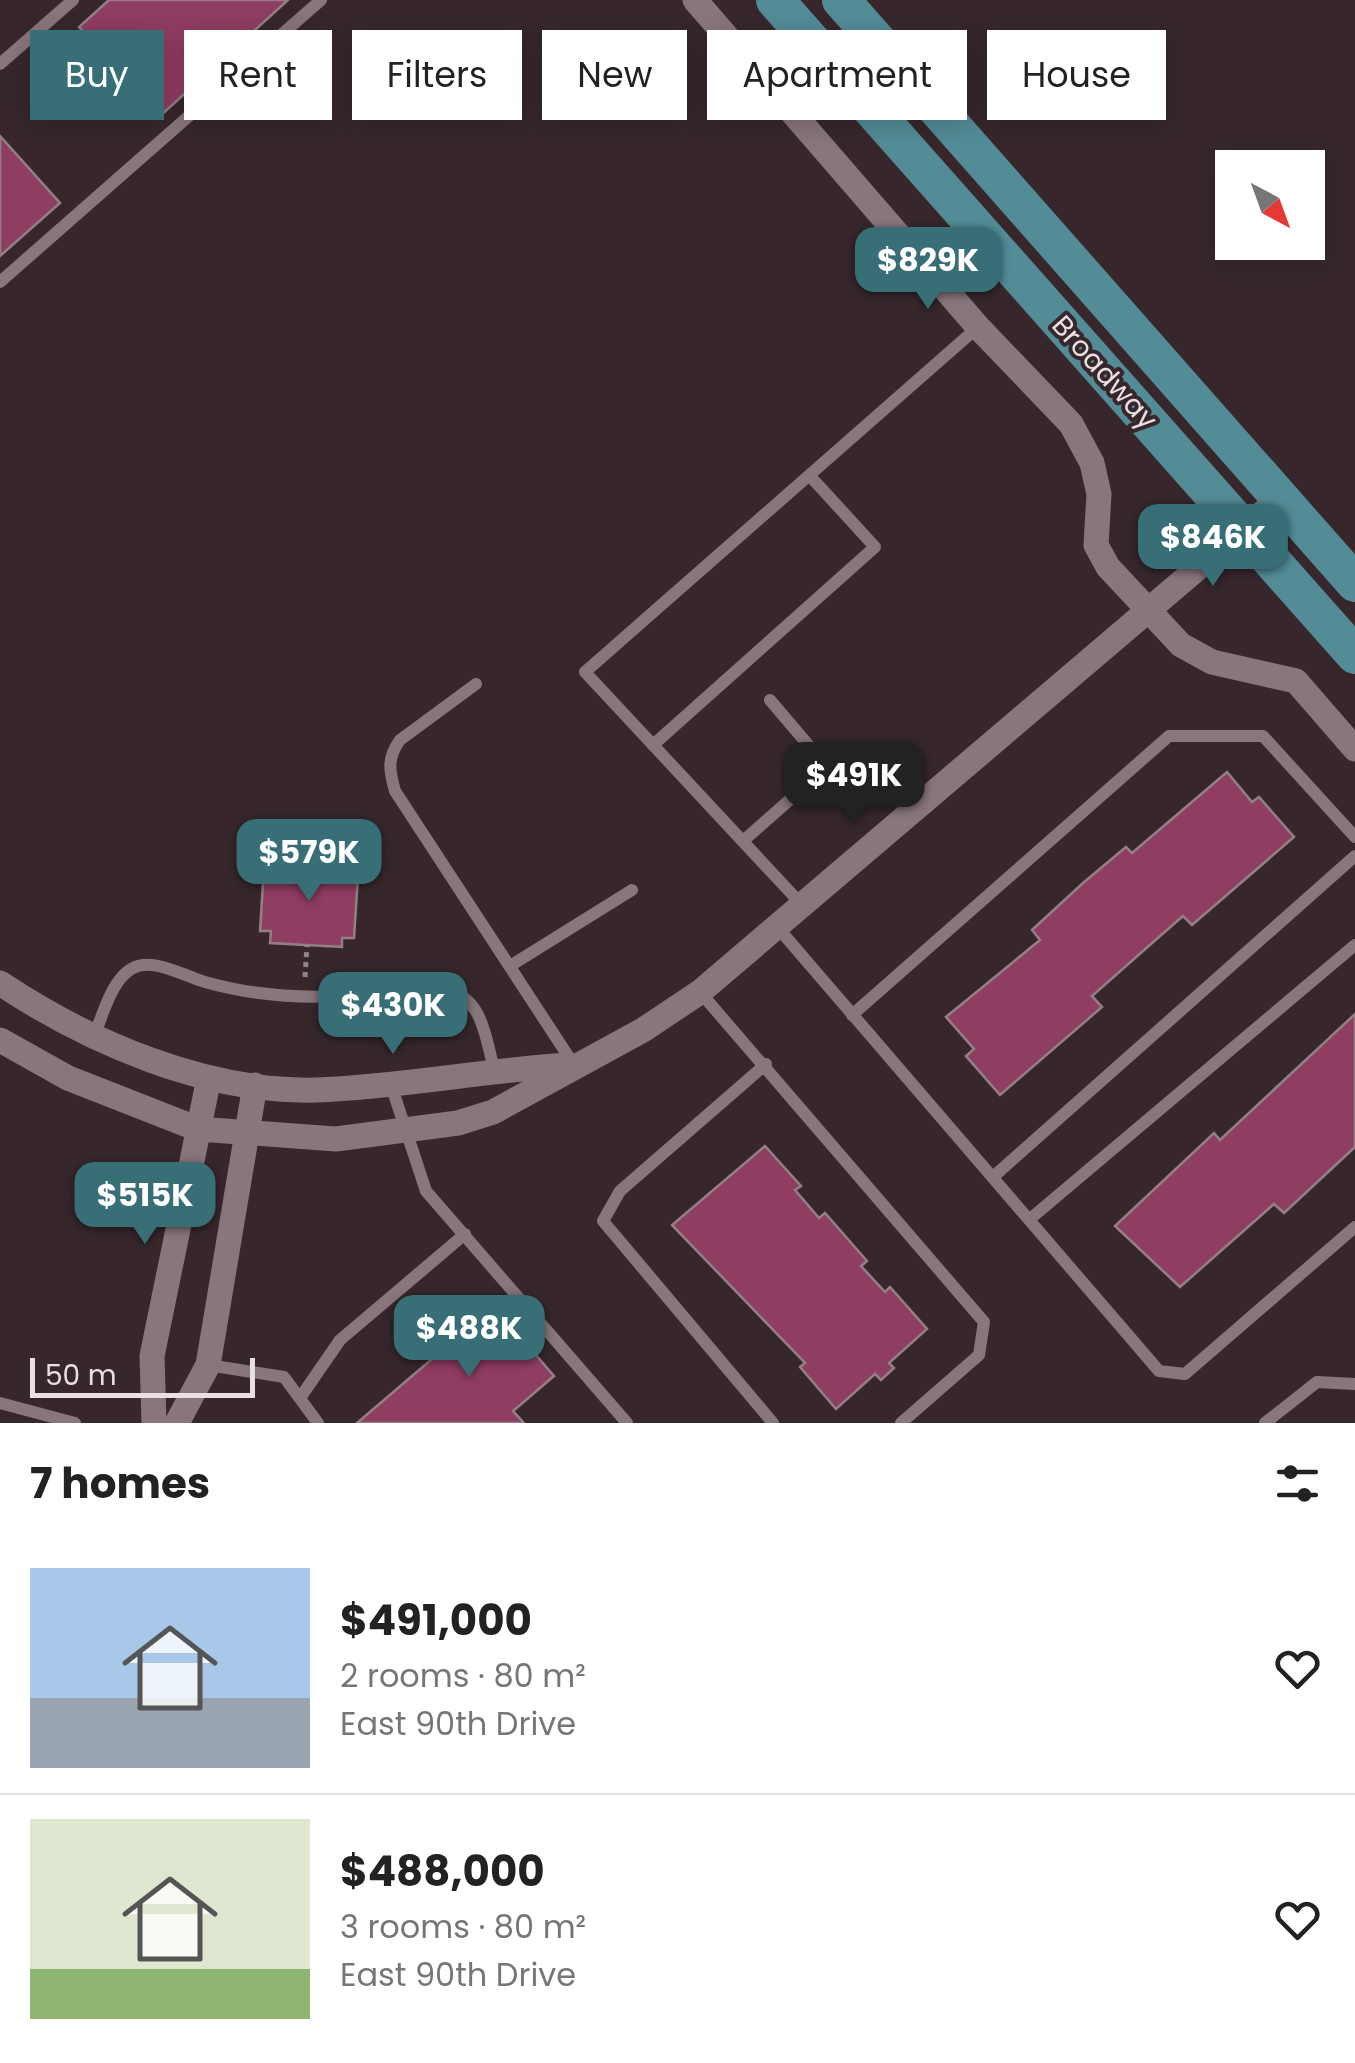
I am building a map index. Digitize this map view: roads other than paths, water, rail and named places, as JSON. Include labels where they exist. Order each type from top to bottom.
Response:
[{"type":"main road","name":"Broadway","points":[[775,0],[1355,655]]},
{"type":"main road","name":"Broadway","points":[[841,0],[1355,583]]},
{"type":"street","points":[[695,0],[978,327],[1071,424],[1092,463],[1099,494],[1096,545],[1108,567],[1181,644],[1212,662],[1296,681],[1355,749]]},
{"type":"street","points":[[0,1040],[68,1078],[198,1129],[336,1138],[458,1123],[493,1112],[643,1030],[700,992],[1280,498]]},
{"type":"street","points":[[0,983],[94,1036],[209,1078],[256,1085],[312,1090],[574,1065]]},
{"type":"street","points":[[154,1423],[152,1356],[209,1078]]},
{"type":"street","points":[[177,1423],[208,1365],[256,1085]]},
{"type":"lane","points":[[0,64],[73,0]]},
{"type":"lane","points":[[0,282],[321,0]]},
{"type":"lane","points":[[804,907],[585,672],[978,327]]},
{"type":"lane","points":[[653,745],[875,547],[810,476]]},
{"type":"lane","points":[[476,684],[400,740],[391,752],[388,770],[395,791],[574,1065]]},
{"type":"lane","points":[[743,841],[828,767],[770,700]]},
{"type":"lane","points":[[852,1014],[1169,736],[1263,736],[1355,838]]},
{"type":"lane","points":[[994,1177],[1355,856]]},
{"type":"lane","points":[[510,966],[632,890]]},
{"type":"lane","points":[[778,929],[1159,1371],[1184,1374],[1355,1227]]},
{"type":"lane","points":[[1030,1219],[1355,945]]},
{"type":"lane","points":[[94,1036],[121,979],[136,966],[150,965],[208,983],[304,999],[444,988],[461,992],[480,1018],[494,1070]]},
{"type":"lane","points":[[700,992],[766,1064],[984,1322],[979,1355],[900,1423]]},
{"type":"lane","points":[[766,1064],[620,1191],[603,1221],[773,1423]]},
{"type":"lane","points":[[391,1085],[426,1191],[627,1423]]},
{"type":"lane","points":[[300,1398],[340,1340],[464,1234]]},
{"type":"lane","points":[[208,1365],[284,1377],[318,1423]]},
{"type":"lane","points":[[1265,1423],[1317,1382],[1355,1384]]},
{"type":"lane","points":[[0,1403],[75,1423]]}]
